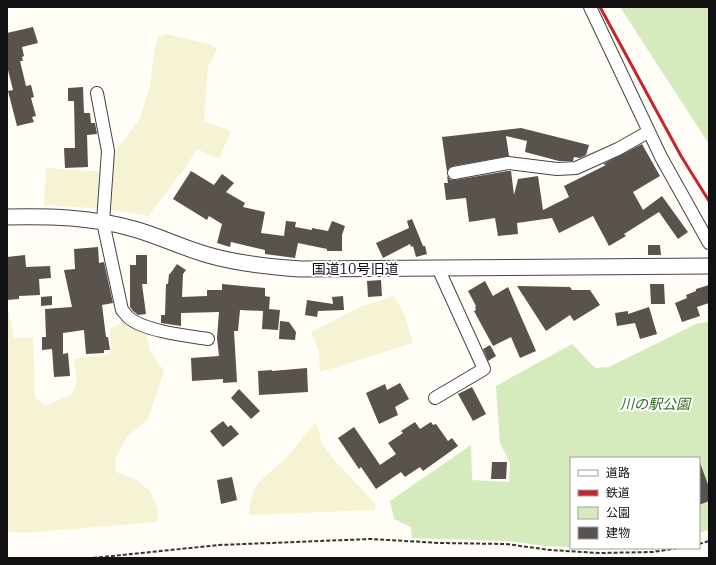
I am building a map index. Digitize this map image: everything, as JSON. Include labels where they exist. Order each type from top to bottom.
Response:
[{"type":"street","points":[[590,7],[648,132],[709,243]]},
{"type":"street","points":[[97,93],[108,151],[103,222],[122,310],[127,317],[138,324],[182,336],[208,338]]},
{"type":"street","points":[[454,173],[508,163],[557,169],[576,168],[618,149],[648,132]]},
{"type":"street","name":"国道10号旧道","points":[[7,218],[60,218],[103,222],[133,229],[208,255],[240,263],[268,267],[301,269],[709,266]]},
{"type":"street","points":[[435,398],[484,369],[438,268]]},
{"type":"path","points":[[93,558],[219,545],[371,539],[440,543],[506,544],[550,550],[599,553],[653,552],[672,549]]},
{"type":"shaded area","points":[[166,34],[210,44],[217,49],[208,67],[204,121],[231,131],[219,159],[197,149],[185,168],[148,216],[107,209],[44,205],[46,168],[108,172],[110,157],[139,121],[150,86],[154,52],[158,38]]},
{"type":"shaded area","points":[[394,296],[404,314],[413,343],[320,372],[319,351],[311,332],[360,307]]},
{"type":"shaded area","points":[[7,303],[14,338],[33,338],[35,397],[45,406],[71,395],[77,383],[74,359],[111,354],[110,329],[124,321],[145,330],[150,351],[164,371],[148,419],[126,438],[115,460],[116,472],[135,479],[149,490],[158,509],[157,522],[24,533],[7,531]]},
{"type":"shaded area","points":[[316,422],[322,443],[333,459],[375,503],[375,510],[249,515],[254,489],[262,479],[287,457]]},
{"type":"green space","points":[[620,7],[709,7],[709,144]]},
{"type":"green space","name":"川の駅公園","points":[[709,322],[709,530],[700,533],[700,457],[570,457],[570,547],[546,546],[508,541],[412,538],[411,527],[394,519],[390,501],[471,445],[472,480],[509,482],[510,463],[500,443],[496,386],[572,344],[595,368],[609,367],[698,323]]},
{"type":"building","points":[[33,27],[38,43],[22,47],[24,56],[22,57],[23,61],[20,61],[26,86],[31,85],[34,97],[31,98],[36,116],[32,117],[34,122],[17,126],[8,91],[13,90],[7,66],[7,33]]},
{"type":"building","points":[[83,87],[84,113],[90,113],[91,123],[95,123],[97,134],[87,135],[88,167],[65,168],[64,148],[75,148],[74,101],[68,101],[68,88]]},
{"type":"building","points":[[521,128],[589,145],[586,155],[580,158],[574,157],[573,161],[559,161],[525,152],[527,141],[506,136],[509,156],[453,166],[449,168],[447,172],[442,137]]},
{"type":"building","points":[[642,144],[660,176],[633,192],[643,210],[662,196],[688,232],[678,239],[659,212],[624,234],[626,236],[609,246],[593,216],[559,233],[552,218],[517,223],[518,234],[498,236],[495,218],[469,222],[466,198],[446,200],[444,183],[448,183],[447,176],[451,180],[455,180],[511,171],[514,195],[518,179],[538,176],[543,210],[569,197],[564,186],[606,165],[603,164]]},
{"type":"building","points":[[191,171],[214,185],[222,174],[234,183],[226,192],[245,203],[243,207],[265,212],[261,233],[284,236],[286,221],[296,222],[295,227],[312,230],[312,228],[328,231],[332,221],[345,226],[342,235],[342,251],[327,251],[327,249],[298,243],[295,258],[265,254],[265,250],[231,242],[230,247],[217,243],[222,224],[209,216],[207,220],[173,199]]},
{"type":"building","points":[[412,219],[423,246],[425,246],[427,254],[416,257],[413,246],[411,247],[410,244],[383,258],[376,243],[409,228],[407,221]]},
{"type":"building","points":[[648,245],[660,245],[661,255],[648,255]]},
{"type":"building","points":[[98,247],[99,263],[104,262],[113,303],[102,305],[106,337],[108,337],[110,350],[104,350],[104,353],[86,354],[84,330],[63,333],[63,354],[68,353],[70,376],[54,377],[52,349],[42,350],[42,337],[46,337],[45,309],[72,307],[64,270],[75,269],[74,249]]},
{"type":"building","points":[[25,255],[26,267],[50,266],[51,278],[39,279],[40,295],[19,296],[19,299],[7,300],[7,257]]},
{"type":"building","points":[[136,255],[147,255],[147,284],[142,284],[146,314],[138,315],[130,307],[130,265],[136,265]]},
{"type":"building","points":[[177,264],[186,270],[183,274],[182,297],[207,296],[207,290],[222,290],[222,284],[265,288],[265,296],[270,297],[269,309],[280,310],[278,330],[262,329],[263,311],[240,310],[238,331],[234,331],[237,382],[223,383],[223,379],[192,381],[191,358],[219,356],[217,338],[219,312],[181,313],[181,326],[161,323],[161,315],[165,315],[166,284],[168,284],[169,274]]},
{"type":"building","points":[[381,280],[382,296],[368,297],[367,281]]},
{"type":"building","points":[[485,281],[493,296],[508,287],[536,351],[520,358],[511,337],[493,346],[474,311],[476,310],[476,306],[468,291]]},
{"type":"building","points":[[650,284],[664,284],[665,304],[651,304]]},
{"type":"building","points":[[709,285],[709,303],[697,307],[700,316],[682,322],[675,303],[687,298],[686,295],[696,291],[696,289]]},
{"type":"building","points":[[517,286],[570,287],[572,290],[590,290],[600,305],[574,321],[570,315],[546,331]]},
{"type":"building","points":[[52,296],[52,305],[41,306],[41,297]]},
{"type":"building","points":[[343,296],[344,310],[318,311],[317,317],[305,315],[307,300],[333,304],[332,297]]},
{"type":"building","points":[[649,307],[657,334],[640,339],[635,323],[617,326],[615,313],[628,311],[628,314]]},
{"type":"building","points":[[280,321],[289,322],[296,332],[295,340],[279,339]]},
{"type":"building","points":[[490,345],[496,356],[488,361],[483,349]]},
{"type":"building","points":[[307,368],[308,392],[259,395],[258,371]]},
{"type":"building","points":[[400,383],[409,399],[395,407],[398,415],[379,424],[366,393],[385,384],[387,390]]},
{"type":"building","points":[[472,387],[486,414],[473,421],[458,394]]},
{"type":"building","points":[[239,389],[260,411],[251,419],[231,398]]},
{"type":"building","points":[[223,421],[228,427],[231,425],[239,434],[223,447],[210,431]]},
{"type":"building","points":[[415,422],[420,429],[431,422],[433,425],[436,424],[448,441],[452,438],[458,446],[423,471],[420,467],[405,477],[401,472],[376,489],[361,467],[359,469],[338,438],[354,427],[380,465],[396,454],[388,443],[403,433],[401,431]]},
{"type":"building","points":[[492,462],[507,462],[506,479],[491,479]]},
{"type":"building","points":[[700,463],[709,487],[709,501],[700,505]]},
{"type":"building","points":[[232,477],[237,500],[221,504],[217,480]]},
{"type":"railway","points":[[600,7],[681,156],[709,201]]}]
